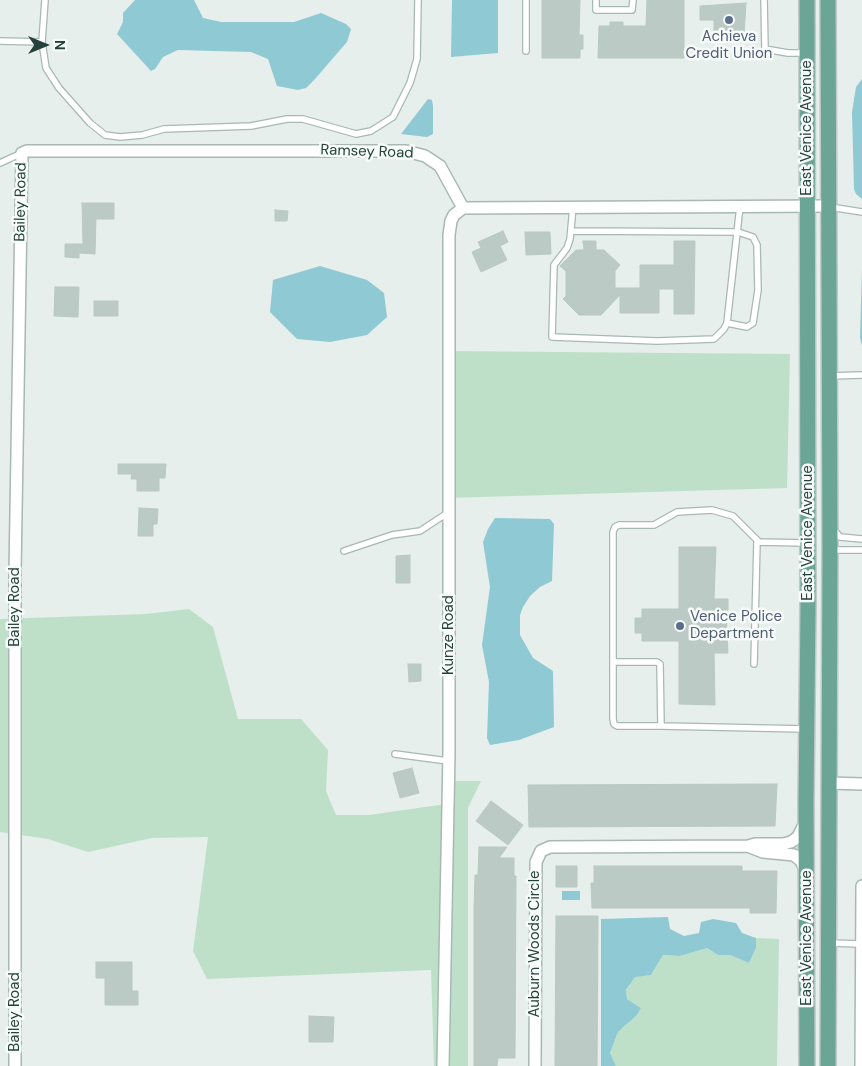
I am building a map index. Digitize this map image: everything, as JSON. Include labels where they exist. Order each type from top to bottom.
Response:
[{"type":"main road","name":"East Venice Avenue","points":[[806,0],[808,374],[807,1066]]},
{"type":"main road","name":"East Venice Avenue","points":[[828,0],[830,510],[828,1066]]},
{"type":"main road","points":[[808,374],[816,415],[818,528],[830,550]]},
{"type":"street","name":"Ramsey Road","points":[[24,152],[406,151],[425,156],[440,166],[463,208]]},
{"type":"street","name":"Bailey Road","points":[[15,1066],[15,572],[24,152]]},
{"type":"street","points":[[463,208],[828,206]]},
{"type":"street","name":"Kunze Road","points":[[443,1066],[448,761],[449,235],[454,215],[463,208]]},
{"type":"street","points":[[829,783],[862,784]]},
{"type":"street","name":"Auburn Woods Circle","points":[[535,1066],[536,862],[541,851],[550,846],[748,846],[786,843],[794,840],[805,826],[806,802]]},
{"type":"street","name":"Auburn Woods Circle","points":[[748,846],[763,852],[794,855],[803,865],[808,880]]},
{"type":"street","points":[[861,1066],[862,886]]},
{"type":"lane","points":[[45,0],[42,42],[46,68],[59,88],[90,123],[105,135],[120,137],[142,135],[164,128],[251,126],[287,119],[303,119],[356,134],[371,131],[393,117],[410,83],[418,59],[418,0]]},
{"type":"lane","points":[[526,0],[526,51]]},
{"type":"lane","points":[[596,0],[596,10],[632,10],[633,0]]},
{"type":"lane","points":[[764,0],[765,49],[788,54],[807,53]]},
{"type":"lane","points":[[0,41],[42,42]]},
{"type":"lane","points":[[0,163],[24,152]]},
{"type":"lane","points":[[573,208],[567,248],[554,265],[552,337],[657,341],[714,339],[727,323],[740,206]]},
{"type":"lane","points":[[828,206],[862,212]]},
{"type":"lane","points":[[571,231],[738,232],[753,237],[757,244],[757,297],[753,323],[748,327],[727,323]]},
{"type":"lane","points":[[829,376],[862,375]]},
{"type":"lane","points":[[807,729],[617,726],[614,724],[613,532],[615,527],[619,525],[654,525],[678,512],[712,510],[733,516],[757,541],[808,543]]},
{"type":"lane","points":[[830,510],[836,534],[847,539],[862,539]]},
{"type":"lane","points":[[344,551],[392,536],[420,531],[449,512]]},
{"type":"lane","points":[[754,664],[757,541]]},
{"type":"lane","points":[[830,550],[862,550]]},
{"type":"lane","points":[[614,662],[657,662],[660,664],[661,726]]},
{"type":"lane","points":[[395,754],[448,761]]},
{"type":"lane","points":[[829,943],[862,944]]},
{"type":"green space","points":[[445,351],[790,354],[787,488],[446,498]]},
{"type":"green space","points":[[189,609],[213,627],[238,719],[301,719],[328,750],[326,791],[336,815],[369,815],[453,803],[452,781],[481,781],[468,808],[468,1066],[434,1066],[431,970],[207,979],[193,951],[208,837],[152,838],[88,852],[48,839],[0,832],[0,619],[146,614]]},
{"type":"green space","points":[[756,938],[779,939],[777,1066],[616,1066],[610,1053],[618,1032],[637,1015],[641,1008],[627,999],[626,991],[635,976],[651,975],[663,955],[680,956],[707,948],[718,955],[730,955],[749,963],[756,948]]},
{"type":"water","points":[[135,0],[194,0],[203,18],[221,22],[294,22],[321,13],[346,24],[351,29],[347,42],[315,79],[306,88],[298,90],[277,86],[268,59],[251,52],[178,50],[163,57],[155,69],[151,71],[117,34],[123,22],[123,13]]},
{"type":"water","points":[[452,0],[498,0],[498,53],[451,57]]},
{"type":"water","points":[[862,79],[862,199],[856,194],[854,189],[852,112],[856,87]]},
{"type":"water","points":[[428,99],[432,100],[433,106],[433,134],[427,137],[401,134]]},
{"type":"water","points":[[320,266],[367,280],[384,293],[387,317],[367,335],[330,342],[297,339],[270,312],[273,280]]},
{"type":"water","points":[[862,268],[862,345],[860,338]]},
{"type":"water","points":[[495,518],[550,519],[554,524],[552,581],[540,587],[530,596],[523,607],[520,615],[520,635],[533,658],[553,671],[554,727],[519,740],[490,745],[487,738],[489,682],[482,645],[490,587],[483,542]]},
{"type":"water","points":[[562,891],[580,891],[580,900],[562,900]]},
{"type":"water","points":[[668,917],[670,929],[684,936],[699,933],[701,922],[713,919],[736,923],[742,933],[756,938],[756,948],[749,963],[730,955],[718,955],[707,948],[680,956],[663,955],[651,975],[635,977],[626,990],[627,999],[641,1008],[637,1015],[618,1032],[610,1053],[616,1066],[601,1066],[601,919]]},
{"type":"building","points":[[542,0],[580,0],[579,35],[583,35],[583,49],[580,49],[580,58],[542,58]]},
{"type":"building","points":[[647,0],[684,0],[684,58],[598,58],[599,26],[610,26],[610,22],[623,22],[623,26],[646,26]]},
{"type":"building","name":"Achieva Credit Union","points":[[746,3],[744,35],[714,38],[714,20],[700,20],[700,6]]},
{"type":"building","points":[[82,203],[114,203],[114,219],[96,219],[95,254],[79,253],[79,258],[65,257],[65,244],[83,244]]},
{"type":"building","points":[[275,210],[288,211],[287,221],[275,221]]},
{"type":"building","points":[[503,231],[508,242],[500,246],[507,260],[481,272],[472,252],[481,248],[478,242]]},
{"type":"building","points":[[525,232],[550,232],[551,254],[526,255]]},
{"type":"building","points":[[583,241],[596,241],[596,250],[604,250],[620,265],[615,271],[615,288],[640,288],[640,265],[674,265],[674,241],[695,241],[694,314],[674,314],[674,289],[659,289],[659,313],[620,313],[620,295],[601,315],[579,315],[563,299],[566,296],[566,271],[560,266],[576,250],[584,250]]},
{"type":"building","points":[[55,287],[79,287],[78,317],[54,316]]},
{"type":"building","points":[[94,301],[118,301],[118,316],[94,316]]},
{"type":"building","points":[[118,464],[166,464],[165,478],[159,478],[159,491],[137,491],[137,479],[131,479],[132,474],[118,474]]},
{"type":"building","points":[[139,508],[158,509],[157,524],[153,524],[153,536],[138,536]]},
{"type":"building","name":"Venice Police Department","points":[[679,547],[716,547],[714,599],[728,599],[728,610],[726,610],[728,653],[714,653],[715,705],[679,704],[679,641],[642,641],[642,633],[635,633],[635,618],[642,618],[642,609],[679,609]]},
{"type":"building","points":[[410,555],[410,583],[396,583],[396,556]]},
{"type":"building","points":[[408,664],[421,664],[421,681],[409,682]]},
{"type":"building","points":[[412,768],[419,793],[400,798],[393,773]]},
{"type":"building","points":[[777,784],[775,826],[529,827],[528,785]]},
{"type":"building","points":[[491,801],[523,825],[508,845],[476,821]]},
{"type":"building","points":[[479,847],[507,847],[499,858],[514,858],[514,876],[516,876],[515,1058],[498,1058],[497,1066],[474,1066],[474,907],[475,875],[478,875]]},
{"type":"building","points":[[556,866],[577,866],[577,887],[556,887]]},
{"type":"building","points":[[594,866],[742,866],[742,871],[777,871],[776,913],[750,913],[750,908],[592,908],[591,883],[594,883]]},
{"type":"building","points":[[556,916],[598,916],[597,1066],[555,1066]]},
{"type":"building","points":[[96,962],[132,962],[132,991],[138,991],[138,1005],[105,1005],[105,978],[96,978]]},
{"type":"building","points":[[309,1016],[334,1017],[333,1042],[309,1042]]},
{"type":"place","name":"Achieva Credit Union","points":[[729,20]]},
{"type":"place","name":"Venice Police Department","points":[[680,626]]}]
